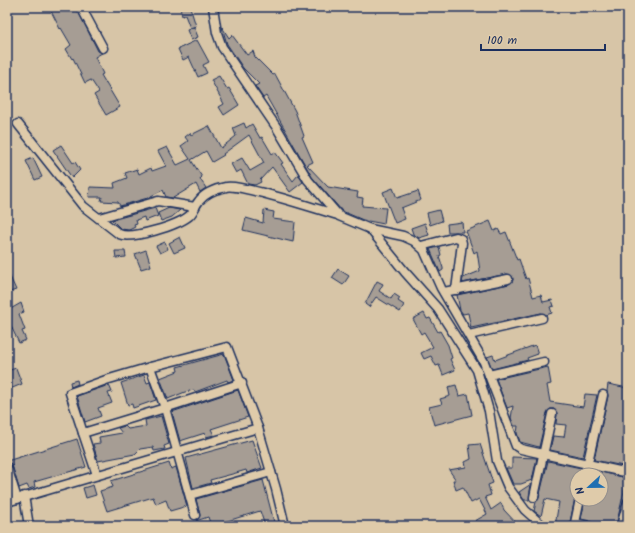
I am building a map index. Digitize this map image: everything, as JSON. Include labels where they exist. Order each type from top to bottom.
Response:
[{"type":"street","points":[[81,7],[102,48]]},
{"type":"street","points":[[213,7],[217,33],[225,53],[277,128],[312,185],[339,216]]},
{"type":"street","points":[[18,124],[84,206],[119,234],[127,236],[151,231],[178,222],[190,215],[199,200],[208,193],[233,186],[339,216],[370,229],[403,236],[421,246],[444,292],[470,335],[489,375],[516,446],[521,449],[628,473]]},
{"type":"street","points":[[99,218],[158,201],[195,207]]},
{"type":"street","points":[[370,229],[438,309],[477,370],[489,411],[497,461],[508,486],[525,510],[543,526]]},
{"type":"street","points":[[421,246],[456,237],[461,239],[462,243],[456,290]]},
{"type":"street","points":[[444,292],[508,279]]},
{"type":"street","points":[[470,335],[542,318]]},
{"type":"street","points":[[97,475],[84,433],[70,396],[71,391],[150,367],[227,347],[258,428],[285,526]]},
{"type":"street","points":[[489,375],[544,362]]},
{"type":"street","points":[[150,367],[165,408],[195,515]]},
{"type":"street","points":[[84,433],[242,383]]},
{"type":"street","points":[[587,467],[603,395]]},
{"type":"street","points":[[534,497],[552,414]]},
{"type":"street","points":[[7,502],[258,428]]},
{"type":"street","points":[[7,467],[20,498],[29,526]]},
{"type":"street","points":[[190,495],[271,472]]},
{"type":"street","points":[[621,526],[628,502]]},
{"type":"street","points":[[578,507],[575,523],[588,526]]},
{"type":"building","points":[[49,7],[76,7],[98,51],[102,53],[95,57],[103,74],[101,75],[120,107],[106,115],[94,95],[99,92],[91,80],[85,83],[73,58],[72,59],[66,49],[71,45],[61,28],[60,29]]},
{"type":"building","points":[[180,7],[190,7],[196,26],[190,28],[185,15],[182,16]]},
{"type":"building","points":[[194,27],[198,37],[191,40],[187,30]]},
{"type":"building","points":[[222,27],[229,38],[232,35],[247,55],[253,51],[255,57],[273,75],[275,74],[295,111],[304,136],[302,137],[313,162],[307,165],[328,187],[358,192],[357,197],[363,198],[362,206],[386,208],[384,224],[363,220],[342,211],[312,177],[266,96],[263,98],[255,86],[259,84],[243,68],[227,44]]},
{"type":"building","points":[[197,40],[209,62],[203,65],[207,73],[198,77],[189,57],[183,60],[178,49]]},
{"type":"building","points":[[219,76],[227,89],[229,88],[239,105],[224,115],[219,107],[224,104],[211,80]]},
{"type":"building","points":[[244,123],[246,128],[252,124],[272,154],[275,152],[283,163],[281,164],[293,181],[298,175],[303,182],[290,192],[272,167],[260,180],[261,182],[255,185],[248,184],[241,170],[236,173],[231,164],[242,158],[250,171],[264,163],[249,135],[223,154],[224,155],[212,162],[206,151],[191,160],[202,177],[200,179],[206,188],[200,192],[196,184],[173,198],[166,197],[163,190],[151,197],[120,206],[118,202],[101,201],[102,197],[89,197],[90,187],[115,188],[114,183],[127,178],[125,173],[137,169],[139,174],[151,168],[152,171],[166,166],[158,151],[167,147],[177,165],[190,159],[181,146],[188,141],[185,137],[190,133],[191,135],[209,126],[221,148],[236,136],[233,128]]},
{"type":"building","points":[[61,145],[73,163],[75,162],[80,170],[72,178],[53,150]]},
{"type":"building","points":[[33,158],[42,177],[35,180],[26,161]]},
{"type":"building","points":[[393,188],[397,198],[418,191],[421,200],[401,208],[405,219],[395,223],[383,192]]},
{"type":"building","points":[[155,208],[158,216],[145,221],[144,217],[136,220],[137,224],[134,225],[135,227],[129,230],[121,229],[112,220]]},
{"type":"building","points":[[169,208],[180,210],[172,217],[161,221],[158,213]]},
{"type":"building","points":[[264,210],[274,212],[273,219],[295,222],[293,242],[243,230],[246,218],[263,223]]},
{"type":"building","points":[[439,210],[442,221],[430,225],[427,213]]},
{"type":"building","points":[[490,221],[494,231],[498,229],[501,234],[506,232],[517,260],[519,259],[526,279],[528,278],[533,297],[541,295],[543,302],[552,300],[554,306],[550,307],[552,313],[546,315],[541,313],[471,328],[468,313],[463,314],[460,310],[457,295],[509,284],[513,280],[512,276],[507,274],[462,283],[463,278],[480,271],[477,251],[474,253],[466,231]]},
{"type":"building","points":[[462,222],[463,232],[448,232],[447,224]]},
{"type":"building","points":[[425,223],[429,235],[419,238],[413,234],[411,228]]},
{"type":"building","points":[[180,237],[185,248],[174,253],[169,243]]},
{"type":"building","points":[[165,242],[168,249],[160,253],[156,246]]},
{"type":"building","points":[[439,247],[441,255],[439,256],[443,268],[440,272],[430,249]]},
{"type":"building","points":[[146,250],[151,266],[141,269],[135,254]]},
{"type":"building","points":[[115,251],[125,251],[126,257],[116,258]]},
{"type":"building","points":[[338,269],[349,276],[343,285],[332,278]]},
{"type":"building","points":[[7,270],[16,290],[7,293]]},
{"type":"building","points":[[377,281],[383,284],[379,291],[391,299],[394,294],[400,298],[398,301],[404,305],[400,312],[376,297],[369,307],[365,304]]},
{"type":"building","points":[[21,303],[24,312],[19,314],[25,330],[22,331],[26,340],[19,343],[7,318],[7,311]]},
{"type":"building","points":[[424,313],[427,319],[430,318],[438,332],[440,331],[448,345],[452,358],[450,359],[455,370],[443,375],[439,365],[436,366],[431,356],[424,359],[421,353],[433,347],[424,332],[421,334],[413,319]]},
{"type":"building","points":[[535,345],[538,354],[527,358],[528,360],[492,369],[487,357],[493,355],[495,360]]},
{"type":"building","points":[[224,354],[234,380],[228,382],[227,380],[195,392],[194,390],[185,392],[168,399],[160,378],[178,371],[177,367]]},
{"type":"building","points":[[548,367],[551,384],[547,385],[550,402],[583,407],[585,394],[597,395],[583,457],[550,450],[553,436],[564,437],[566,425],[556,424],[557,413],[554,409],[550,409],[547,413],[539,447],[520,442],[517,433],[518,426],[514,426],[511,418],[513,406],[507,408],[496,379]]},
{"type":"building","points":[[16,368],[22,384],[10,389],[7,381],[7,371]]},
{"type":"building","points":[[144,375],[147,383],[150,382],[156,400],[133,408],[132,404],[128,405],[121,383]]},
{"type":"building","points":[[77,380],[78,384],[71,387],[70,382]]},
{"type":"building","points":[[608,384],[628,388],[628,467],[594,460],[608,396]]},
{"type":"building","points":[[109,385],[112,392],[108,393],[112,403],[98,408],[101,416],[85,422],[77,396]]},
{"type":"building","points":[[456,385],[459,396],[468,394],[472,415],[434,425],[429,407],[442,404],[440,399],[450,396],[448,387]]},
{"type":"building","points":[[238,390],[248,417],[211,429],[214,435],[206,437],[205,433],[180,441],[172,412]]},
{"type":"building","points":[[161,416],[169,444],[164,446],[165,449],[154,451],[153,447],[140,449],[135,454],[98,461],[93,444],[100,443],[99,437],[122,433],[118,428],[125,426],[128,429],[146,426],[145,420]]},
{"type":"building","points":[[77,439],[86,467],[34,482],[35,487],[29,489],[27,485],[19,488],[12,465],[7,461]]},
{"type":"building","points":[[252,440],[262,468],[247,473],[246,470],[210,480],[211,483],[193,488],[186,458]]},
{"type":"building","points":[[480,444],[493,483],[488,485],[491,495],[485,497],[491,510],[501,503],[504,510],[519,526],[477,526],[475,521],[487,514],[479,499],[471,503],[463,487],[456,490],[453,480],[456,480],[449,470],[466,467],[465,462],[471,459],[469,445]]},
{"type":"building","points":[[512,457],[537,458],[532,480],[521,484],[513,484],[506,468],[512,468]]},
{"type":"building","points":[[548,461],[576,467],[569,467],[569,507],[573,507],[570,522],[571,526],[555,526],[559,502],[545,499],[541,516],[534,511],[536,502],[539,498]]},
{"type":"building","points":[[169,463],[171,469],[176,467],[187,506],[170,511],[166,500],[156,504],[153,497],[107,511],[100,491],[113,487],[111,481]]},
{"type":"building","points":[[609,474],[627,478],[616,526],[594,525],[590,521],[581,519],[583,507],[609,507]]},
{"type":"building","points":[[263,480],[275,526],[265,526],[260,511],[211,526],[208,517],[196,521],[200,516],[196,499]]},
{"type":"building","points":[[531,484],[529,500],[524,500],[519,492]]},
{"type":"building","points":[[93,485],[96,495],[86,498],[83,488]]}]
